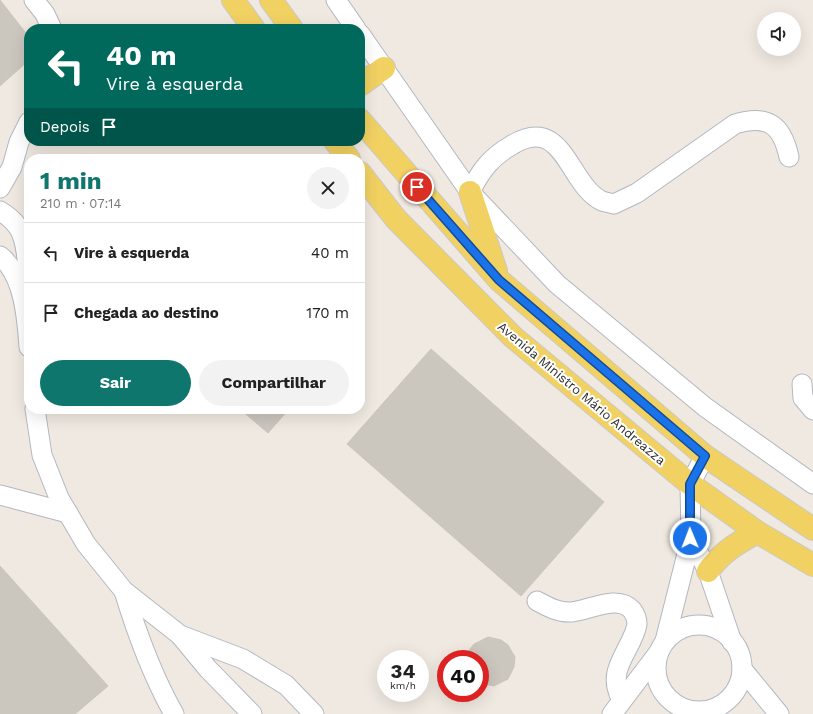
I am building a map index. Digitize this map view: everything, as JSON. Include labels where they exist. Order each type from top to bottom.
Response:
[{"type":"main road","points":[[233,0],[250,24]]},
{"type":"main road","points":[[271,0],[288,24]]},
{"type":"main road","points":[[365,81],[384,68]]},
{"type":"main road","points":[[365,126],[499,280],[705,456],[813,529]]},
{"type":"main road","points":[[339,146],[345,154]]},
{"type":"main road","name":"Avenida Ministro Mário Andreazza","points":[[365,179],[396,219],[512,337],[690,484],[757,532],[813,565]]},
{"type":"main road","points":[[470,192],[499,280]]},
{"type":"main road","points":[[708,572],[718,558],[730,547],[757,532]]},
{"type":"street","points":[[34,0],[49,24]]},
{"type":"street","points":[[336,0],[353,24]]},
{"type":"street","points":[[365,41],[470,192],[557,284],[705,407],[813,484]]},
{"type":"street","points":[[470,192],[479,173],[486,164],[506,148],[520,140],[535,136],[549,140],[559,150],[588,190],[601,201],[614,204],[637,193],[735,124],[750,120],[765,121],[776,128],[786,142],[789,157]]},
{"type":"street","points":[[0,188],[12,167],[19,142],[24,132]]},
{"type":"street","points":[[0,211],[10,218],[19,229],[24,248]]},
{"type":"street","points":[[0,256],[4,259],[21,288],[24,310]]},
{"type":"street","points":[[802,384],[803,398],[813,410]]},
{"type":"street","points":[[36,414],[42,455],[59,498],[86,544],[124,591],[180,636],[208,669],[252,714]]},
{"type":"street","points":[[690,538],[708,572],[732,642],[739,655],[742,669],[739,684],[732,696],[721,706],[701,713],[681,708],[670,701],[662,690],[657,678],[656,665],[690,538],[690,484],[705,456]]},
{"type":"street","points":[[0,495],[68,513]]},
{"type":"street","points":[[124,591],[146,656],[162,693],[174,714]]},
{"type":"street","points":[[537,601],[560,611],[571,612],[612,604],[622,603],[629,606],[634,613],[637,622],[636,630],[616,671],[617,707]]},
{"type":"street","points":[[617,707],[662,646],[675,632],[686,627],[699,625],[711,627],[723,633],[732,642]]},
{"type":"street","points":[[180,636],[243,659],[286,685],[314,714]]},
{"type":"street","points":[[742,669],[779,714]]},
{"type":"building","points":[[0,0],[24,31],[24,64],[0,86]]},
{"type":"building","points":[[431,349],[604,502],[521,596],[347,444]]},
{"type":"building","points":[[246,414],[285,414],[268,433]]},
{"type":"building","points":[[0,566],[108,686],[75,714],[0,714]]},
{"type":"building","points":[[488,637],[501,640],[508,645],[515,657],[514,667],[508,679],[494,686],[489,685],[489,650],[470,650],[474,644]]},
{"type":"route","points":[[417,187],[499,280],[705,456],[690,484],[690,538]]}]
